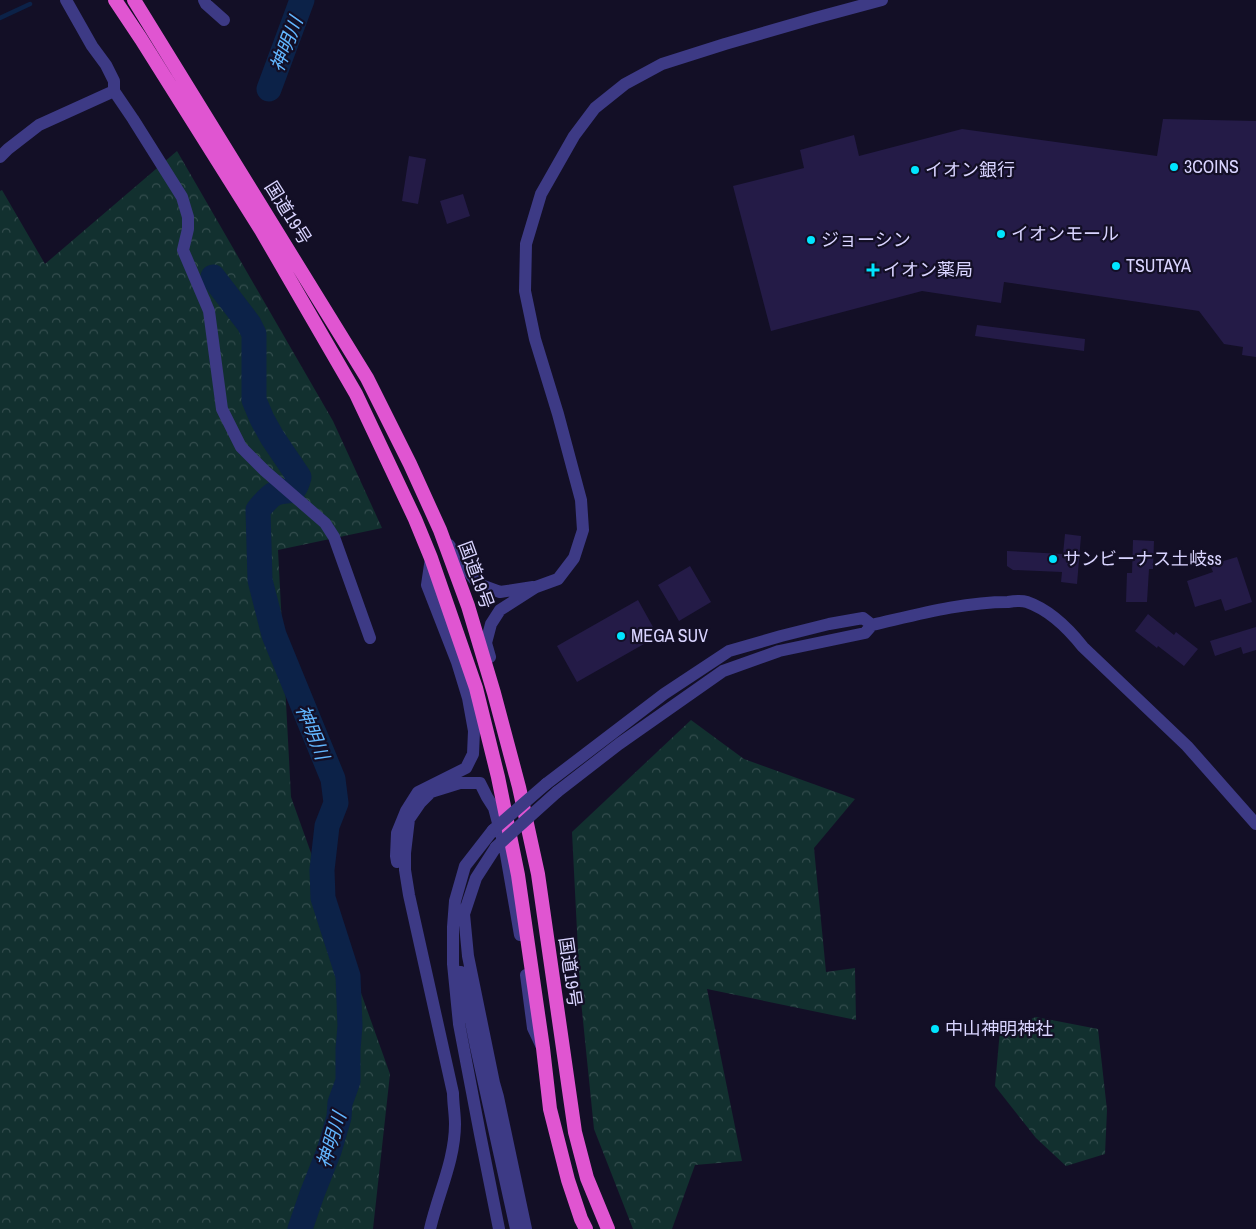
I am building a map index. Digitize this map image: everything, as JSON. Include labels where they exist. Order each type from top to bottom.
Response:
[{"type":"highway","name":"国道19号","points":[[115,0],[261,230],[356,394],[431,558],[476,688],[498,777],[518,875],[550,1110],[568,1180],[586,1229]]},
{"type":"highway","name":"国道19号","points":[[134,0],[367,378],[440,530],[468,606],[494,693],[519,788],[538,874],[575,1132],[587,1178],[608,1229]]},
{"type":"street","points":[[66,0],[92,46],[106,65],[114,81],[114,91],[182,197],[188,217],[188,229],[183,250],[209,311],[222,409],[240,446],[265,471],[325,523],[334,538],[370,638]]},
{"type":"street","points":[[204,0],[224,20]]},
{"type":"street","points":[[440,530],[478,584],[500,592],[536,587],[558,579],[574,558],[583,530],[581,500],[558,414],[535,339],[525,291],[526,244],[541,194],[574,136],[595,108],[625,84],[662,64],[743,38],[882,0]]},
{"type":"street","points":[[0,157],[39,125],[114,91]]},
{"type":"street","points":[[423,1229],[445,1151],[448,1136],[447,1118],[444,1089],[396,856],[397,833],[406,810],[418,792],[466,768],[473,754],[474,731],[468,698],[457,662],[427,585],[431,558]]},
{"type":"street","points":[[519,788],[522,773],[486,643],[491,624],[500,610],[536,587]]},
{"type":"street","points":[[526,1229],[468,956],[464,914],[476,878],[496,847],[557,792],[620,744],[723,671],[779,651],[865,633],[872,625],[939,610],[993,602],[1025,602],[1050,614],[1073,634],[1083,647],[1187,746],[1256,824]]},
{"type":"street","points":[[500,1229],[459,1024],[453,964],[455,901],[465,866],[493,830],[546,784],[664,694],[729,651],[829,624],[863,618],[872,625]]},
{"type":"street","points":[[430,1229],[449,1164],[455,1124],[453,1093],[409,895],[405,870],[405,853],[409,819],[420,803],[431,792],[460,783],[480,783],[494,808],[505,849],[518,921],[533,1028],[543,1048]]},
{"type":"street","points":[[453,927],[476,1047],[516,1229]]},
{"type":"green space","points":[[177,151],[333,421],[382,528],[278,550],[291,797],[390,1074],[373,1229],[0,1229],[0,191],[2,190],[45,264]]},
{"type":"green space","points":[[691,720],[744,759],[855,799],[814,848],[826,972],[855,968],[856,1020],[707,989],[742,1161],[695,1165],[672,1229],[633,1229],[594,1129],[580,991],[572,832]]},
{"type":"green space","points":[[1036,1017],[1098,1029],[1107,1110],[1105,1154],[1066,1166],[1036,1138],[995,1086],[1000,1030]]},
{"type":"building","name":"イオンモール","points":[[1163,119],[1256,121],[1256,357],[1242,355],[1243,347],[1224,344],[1199,311],[1004,282],[1001,303],[922,291],[771,331],[733,186],[804,168],[800,150],[854,135],[859,156],[962,129],[1157,156]]},
{"type":"building","points":[[409,156],[426,159],[418,204],[402,201]]},
{"type":"building","points":[[463,194],[470,216],[447,224],[440,201]]},
{"type":"building","points":[[977,325],[1085,339],[1084,351],[975,336]]},
{"type":"building","points":[[1065,534],[1081,536],[1077,584],[1061,582],[1062,572],[1013,570],[1007,566],[1007,551],[1063,554]]},
{"type":"building","points":[[1133,540],[1154,541],[1153,569],[1149,569],[1147,602],[1126,602],[1127,573],[1132,573]]},
{"type":"building","points":[[1237,557],[1252,602],[1225,611],[1221,599],[1195,607],[1187,581],[1213,572],[1210,565]]},
{"type":"building","points":[[690,566],[711,602],[679,621],[658,585]]},
{"type":"building","points":[[638,600],[658,636],[577,682],[557,646]]},
{"type":"building","points":[[1148,614],[1174,635],[1176,632],[1198,649],[1184,666],[1135,631]]},
{"type":"building","points":[[1256,627],[1256,650],[1243,654],[1241,647],[1215,656],[1210,641]]},
{"type":"waterway","name":"神明川","points":[[269,89],[302,0]]},
{"type":"waterway","points":[[0,18],[30,4]]},
{"type":"waterway","name":"神明川","points":[[213,277],[249,324],[254,334],[254,400],[272,437],[299,477],[293,490],[273,494],[258,510],[260,580],[274,635],[333,779],[336,803],[327,826],[322,870],[323,898],[348,976],[350,1026],[348,1081],[340,1103],[339,1117],[329,1151],[300,1229]]},
{"type":"place","name":"3COINS","points":[[1174,167]]},
{"type":"place","name":"イオン銀行","points":[[915,170]]},
{"type":"place","name":"イオンモール","points":[[1001,234]]},
{"type":"place","name":"ジョーシン","points":[[811,240]]},
{"type":"place","name":"TSUTAYA","points":[[1116,266]]},
{"type":"place","name":"イオン薬局","points":[[873,270]]},
{"type":"place","name":"サンビーナス土岐ss","points":[[1053,559]]},
{"type":"place","name":"MEGA SUV","points":[[621,636]]},
{"type":"place","name":"中山神明神社","points":[[935,1029]]}]
